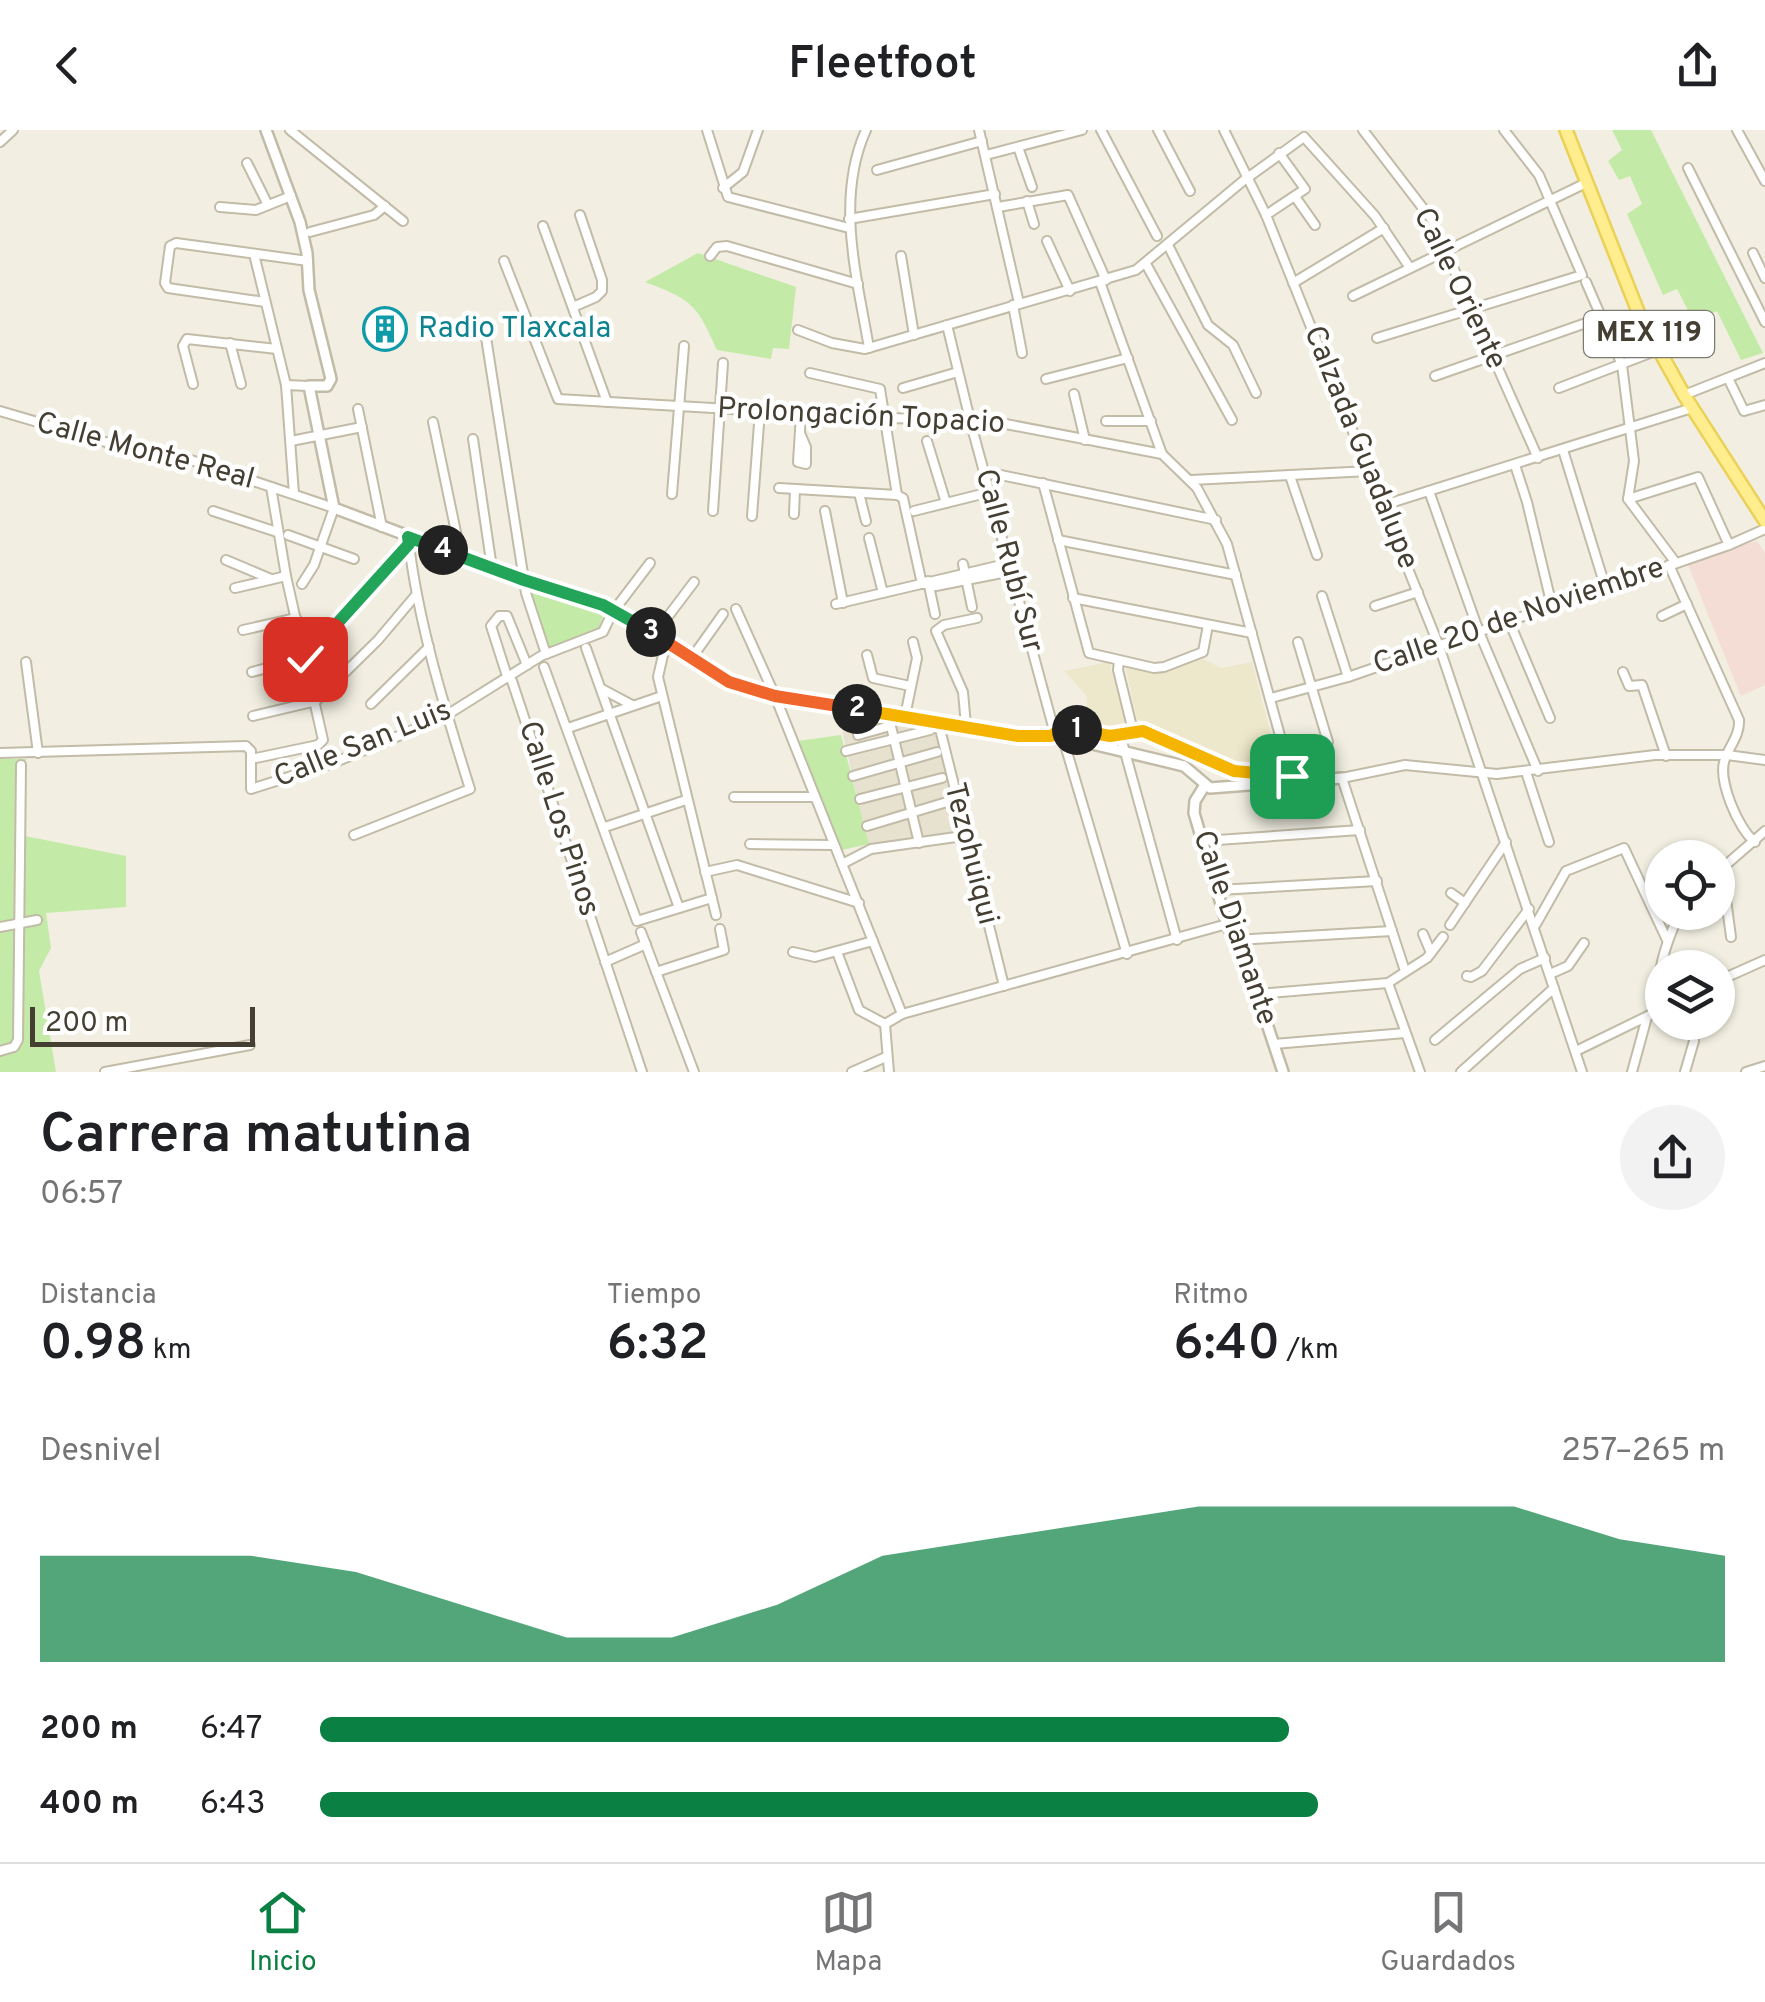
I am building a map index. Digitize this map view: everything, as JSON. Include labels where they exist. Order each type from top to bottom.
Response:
[{"type":"main road","name":"MEX 119","points":[[1571,132],[1586,183],[1639,314],[1692,408],[1765,521]]},
{"type":"street","points":[[0,142],[13,130]]},
{"type":"street","points":[[290,130],[403,221]]},
{"type":"street","points":[[706,130],[726,195],[738,201],[849,224],[995,194]]},
{"type":"street","points":[[723,188],[743,172],[758,130]]},
{"type":"street","points":[[866,130],[852,182],[849,224],[869,348]]},
{"type":"street","points":[[979,130],[998,207],[1022,353]]},
{"type":"street","points":[[986,155],[1057,133],[1082,130]]},
{"type":"street","points":[[1101,130],[1157,236]]},
{"type":"street","points":[[1158,130],[1190,191]]},
{"type":"street","name":"Calzada Guadalupe","points":[[1224,130],[1266,215],[1439,646],[1582,1072]]},
{"type":"street","name":"Calle Oriente","points":[[1363,130],[1425,209],[1538,458]]},
{"type":"street","points":[[1504,130],[1533,164],[1622,365],[1634,461],[1628,499],[1673,564],[1739,720],[1740,727],[1722,762],[1727,792],[1740,824],[1755,842]]},
{"type":"street","points":[[1737,130],[1765,182]]},
{"type":"street","points":[[268,131],[308,261],[308,286],[330,384],[286,389]]},
{"type":"street","points":[[798,330],[832,343],[869,348],[1136,270],[1248,177],[1304,137],[1384,228],[1410,268]]},
{"type":"street","points":[[878,170],[982,141]]},
{"type":"street","points":[[1018,147],[1032,187]]},
{"type":"street","points":[[1266,215],[1306,189],[1280,153]]},
{"type":"street","points":[[248,163],[268,205]]},
{"type":"street","points":[[1688,168],[1765,322]]},
{"type":"street","points":[[1353,296],[1586,183]]},
{"type":"street","points":[[220,207],[256,210],[291,196]]},
{"type":"street","points":[[998,207],[1069,196],[1103,281],[1162,454],[1191,480],[1228,544],[1296,780]]},
{"type":"street","points":[[1296,198],[1315,225]]},
{"type":"street","points":[[1027,201],[1034,224]]},
{"type":"street","points":[[310,232],[374,215],[385,206]]},
{"type":"street","points":[[573,307],[596,298],[602,291],[602,280],[580,215]]},
{"type":"street","points":[[544,226],[608,402]]},
{"type":"street","points":[[1293,282],[1384,228]]},
{"type":"street","points":[[1046,241],[1070,291]]},
{"type":"street","points":[[265,302],[166,287],[171,244],[308,261]]},
{"type":"street","points":[[1168,245],[1208,325],[1233,346],[1256,393]]},
{"type":"street","points":[[710,256],[717,248],[727,246],[858,284]]},
{"type":"street","points":[[254,254],[286,389],[294,494]]},
{"type":"street","points":[[1753,254],[1765,278]]},
{"type":"street","points":[[901,256],[914,335]]},
{"type":"street","name":"Prolongación Topacio","points":[[504,261],[557,398],[801,414],[985,420],[1162,454]]},
{"type":"street","points":[[1146,264],[1232,420]]},
{"type":"street","points":[[1377,338],[1584,278]]},
{"type":"street","points":[[1435,376],[1603,317]]},
{"type":"street","name":"Calle Rubí Sur","points":[[947,326],[1056,735],[1065,746],[1127,954]]},
{"type":"street","points":[[484,330],[524,580],[531,615],[546,654]]},
{"type":"street","points":[[193,384],[184,341],[277,348]]},
{"type":"street","points":[[230,343],[241,384]]},
{"type":"street","points":[[672,494],[684,346]]},
{"type":"street","points":[[1559,388],[1658,350]]},
{"type":"street","points":[[1046,379],[1128,358]]},
{"type":"street","points":[[713,511],[722,363]]},
{"type":"street","points":[[1684,394],[1765,364]]},
{"type":"street","points":[[903,388],[958,372]]},
{"type":"street","points":[[810,373],[878,387],[896,495]]},
{"type":"street","points":[[1728,378],[1744,411],[1765,405]]},
{"type":"street","points":[[302,584],[334,508],[310,386]]},
{"type":"street","points":[[1074,394],[1084,440]]},
{"type":"street","points":[[1384,505],[1692,408]]},
{"type":"street","points":[[358,410],[382,527]]},
{"type":"street","name":"Calle Monte Real","points":[[0,411],[142,454],[179,456],[271,487],[322,742],[256,758]]},
{"type":"street","points":[[752,516],[760,411]]},
{"type":"street","points":[[800,433],[801,414]]},
{"type":"street","points":[[1106,421],[1152,421]]},
{"type":"street","points":[[433,422],[461,556]]},
{"type":"street","points":[[290,441],[362,427]]},
{"type":"street","points":[[474,439],[492,568]]},
{"type":"street","points":[[927,440],[946,503]]},
{"type":"street","points":[[1563,450],[1605,586]]},
{"type":"street","points":[[1514,465],[1552,606]]},
{"type":"street","points":[[1191,480],[1370,471]]},
{"type":"street","points":[[985,475],[996,474],[1216,520]]},
{"type":"street","points":[[1290,476],[1317,555]]},
{"type":"street","points":[[1628,499],[1698,477],[1729,545]]},
{"type":"street","points":[[1042,483],[1087,652],[1159,668],[1200,654],[1208,626]]},
{"type":"street","points":[[271,487],[334,508],[408,541],[615,610],[723,680],[775,696],[1018,736],[1056,735],[1184,766],[1204,785],[1213,788],[1342,778],[1405,765],[1526,772],[1666,756],[1727,755],[1765,760]]},
{"type":"street","points":[[779,488],[903,498],[935,614]]},
{"type":"street","points":[[794,489],[794,514]]},
{"type":"street","points":[[914,511],[990,492]]},
{"type":"street","points":[[1428,492],[1479,632],[1538,771]]},
{"type":"street","points":[[859,493],[866,521]]},
{"type":"street","points":[[212,511],[278,532]]},
{"type":"street","points":[[825,511],[839,603],[965,573],[1011,568]]},
{"type":"street","name":"Calle 20 de Noviembre","points":[[1271,698],[1439,646],[1765,529]]},
{"type":"street","points":[[288,535],[354,558]]},
{"type":"street","points":[[869,538],[883,593]]},
{"type":"street","points":[[1058,540],[1236,575]]},
{"type":"street","points":[[354,834],[470,789],[416,595],[408,541]]},
{"type":"street","points":[[252,672],[305,659],[408,541]]},
{"type":"street","points":[[226,560],[271,579]]},
{"type":"street","name":"Calle San Luis","points":[[0,753],[246,746],[251,751],[251,789],[333,762],[447,716],[546,654],[603,632],[650,563]]},
{"type":"street","points":[[965,573],[972,607]]},
{"type":"street","points":[[235,588],[286,576]]},
{"type":"street","points":[[654,635],[694,582]]},
{"type":"street","points":[[1376,606],[1418,592]]},
{"type":"street","points":[[253,716],[314,702],[358,661],[416,595]]},
{"type":"street","points":[[1322,596],[1348,677]]},
{"type":"street","points":[[1073,598],[1252,632]]},
{"type":"street","points":[[1662,616],[1687,604]]},
{"type":"street","points":[[736,608],[902,1014]]},
{"type":"street","points":[[690,659],[723,614]]},
{"type":"street","name":"Calle Los Pinos","points":[[527,665],[507,616],[500,616],[491,626],[642,1072]]},
{"type":"street","points":[[242,630],[296,618]]},
{"type":"street","points":[[966,726],[962,692],[936,632],[944,625],[977,618]]},
{"type":"street","points":[[1510,621],[1550,718]]},
{"type":"street","points":[[905,716],[918,655],[913,642]]},
{"type":"street","points":[[1298,642],[1328,742]]},
{"type":"street","points":[[371,704],[429,646]]},
{"type":"street","points":[[669,646],[658,674],[716,915]]},
{"type":"street","points":[[586,648],[679,908]]},
{"type":"street","points":[[867,655],[873,678],[910,686]]},
{"type":"street","points":[[1119,661],[1133,731]]},
{"type":"street","points":[[26,662],[38,753]]},
{"type":"street","points":[[544,667],[637,921],[712,898]]},
{"type":"street","points":[[1624,672],[1629,686],[1642,684],[1666,756]]},
{"type":"street","points":[[602,689],[632,705]]},
{"type":"street","points":[[568,728],[662,696]]},
{"type":"street","points":[[888,714],[919,843]]},
{"type":"street","name":"Tezohuiqui","points":[[938,721],[1004,986]]},
{"type":"street","points":[[858,735],[890,726]]},
{"type":"street","points":[[1056,735],[1067,728],[1103,735],[1147,732],[1234,771],[1296,780]]},
{"type":"street","points":[[846,751],[930,730]]},
{"type":"street","points":[[1120,734],[1177,940]]},
{"type":"street","points":[[854,776],[937,752]]},
{"type":"street","points":[[1184,766],[1190,752]]},
{"type":"street","points":[[0,1051],[14,1047],[18,1040],[21,765]]},
{"type":"street","points":[[1526,772],[1549,842]]},
{"type":"street","points":[[860,799],[942,778]]},
{"type":"street","points":[[1342,778],[1406,971]]},
{"type":"street","name":"Calle Diamante","points":[[1204,785],[1194,808],[1227,924],[1257,994],[1283,1072]]},
{"type":"street","points":[[734,798],[814,797]]},
{"type":"street","points":[[605,827],[686,800]]},
{"type":"street","points":[[867,826],[947,802]]},
{"type":"street","points":[[1204,841],[1360,830]]},
{"type":"street","points":[[1735,858],[1765,830]]},
{"type":"street","points":[[842,864],[872,850],[956,837]]},
{"type":"street","points":[[1450,925],[1506,842]]},
{"type":"street","points":[[750,844],[833,845]]},
{"type":"street","points":[[1535,925],[1566,872],[1624,848],[1667,940]]},
{"type":"street","points":[[705,872],[737,865],[860,904]]},
{"type":"street","points":[[1218,890],[1376,881]]},
{"type":"street","points":[[1450,893],[1466,904]]},
{"type":"street","points":[[1467,976],[1482,971],[1530,909]]},
{"type":"street","points":[[0,927],[37,920]]},
{"type":"street","points":[[885,1024],[902,1014],[1227,924]]},
{"type":"street","points":[[656,972],[724,950],[720,929]]},
{"type":"street","points":[[1665,950],[1672,930]]},
{"type":"street","points":[[1730,930],[1731,938]]},
{"type":"street","points":[[1234,940],[1392,931]]},
{"type":"street","points":[[641,932],[694,1072]]},
{"type":"street","points":[[1423,934],[1431,953]]},
{"type":"street","points":[[1257,994],[1388,982],[1431,953],[1443,937]]},
{"type":"street","points":[[794,952],[815,957],[873,940]]},
{"type":"street","points":[[1550,974],[1568,966],[1584,942]]},
{"type":"street","points":[[605,962],[646,944]]},
{"type":"street","points":[[838,952],[860,1010],[885,1024]]},
{"type":"street","points":[[1435,1040],[1520,969],[1545,958]]},
{"type":"street","points":[[1735,973],[1765,960]]},
{"type":"street","points":[[1388,982],[1420,1072]]},
{"type":"street","points":[[1461,1072],[1554,988]]},
{"type":"street","points":[[1576,1050],[1645,1017]]},
{"type":"street","points":[[1632,1072],[1645,1021]]},
{"type":"street","points":[[885,1024],[889,1072]]},
{"type":"street","points":[[1274,1044],[1405,1033]]},
{"type":"street","points":[[1685,1072],[1694,1041]]},
{"type":"street","points":[[106,1072],[250,1045]]},
{"type":"street","points":[[852,1072],[886,1058]]},
{"type":"street","points":[[1746,1072],[1765,1066]]},
{"type":"shaded area","points":[[1757,541],[1765,553],[1765,685],[1741,696],[1686,560]]},
{"type":"shaded area","points":[[1199,657],[1221,668],[1252,662],[1278,762],[1234,762],[1137,719],[1125,665],[1148,672]]},
{"type":"shaded area","points":[[1109,662],[1125,722],[1098,729],[1086,720],[1087,696],[1064,671]]},
{"type":"shaded area","points":[[846,712],[935,724],[961,836],[870,855],[843,734]]},
{"type":"green space","points":[[1612,130],[1651,130],[1763,353],[1741,360],[1717,311],[1694,322],[1677,289],[1663,295],[1627,214],[1642,204],[1630,176],[1619,180],[1608,161],[1622,150]]},
{"type":"green space","points":[[698,253],[796,287],[789,349],[773,348],[771,359],[717,350],[692,306],[645,282]]},
{"type":"green space","points":[[529,592],[604,612],[599,629],[548,648]]},
{"type":"green space","points":[[841,735],[869,844],[842,850],[798,741]]},
{"type":"green space","points":[[0,759],[26,759],[25,836],[126,856],[126,907],[46,913],[51,948],[39,971],[56,1072],[0,1072]]},
{"type":"place","name":"Radio Tlaxcala","points":[[385,329]]},
{"type":"route","points":[[305,659],[409,544],[408,537],[607,606],[717,677],[769,695],[1018,736],[1051,736],[1067,728],[1110,736],[1143,731],[1224,768],[1292,776]]}]
